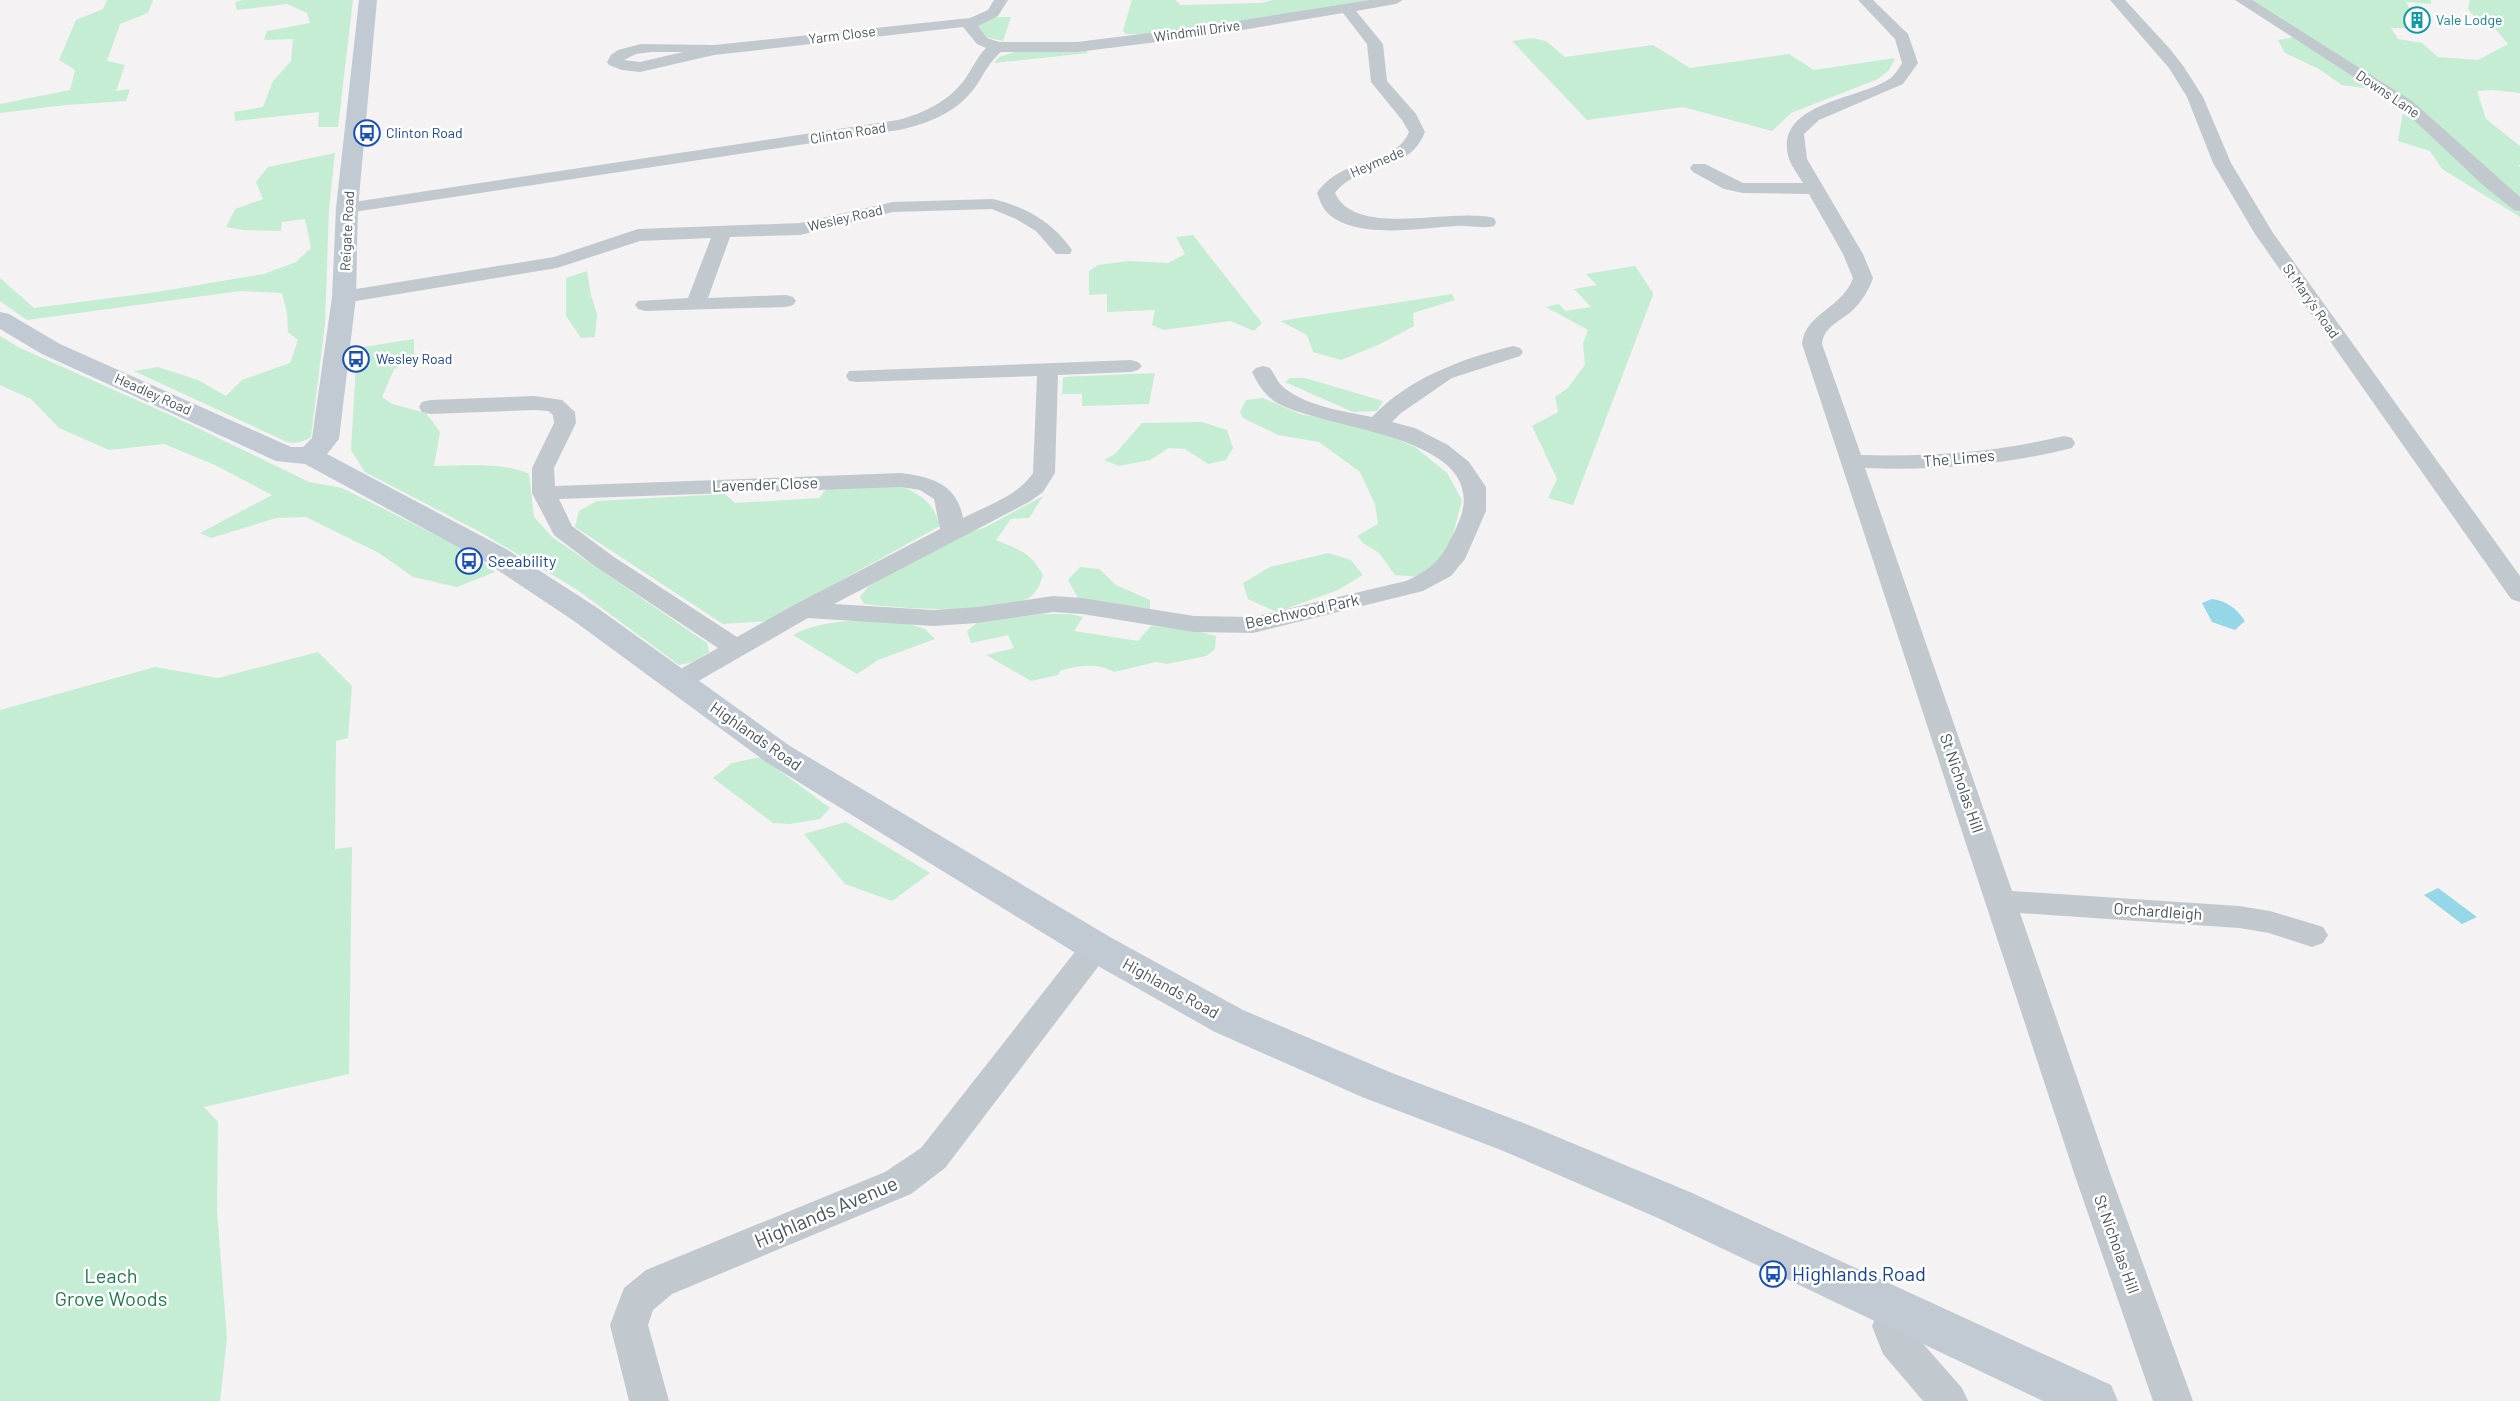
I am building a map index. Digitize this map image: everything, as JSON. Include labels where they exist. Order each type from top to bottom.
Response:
[{"type":"main road","name":"Reigate Road","points":[[311,456],[325,439],[344,297],[346,208],[368,0]]},
{"type":"main road","name":"Headley Road","points":[[0,319],[43,345],[286,455],[311,456]]},
{"type":"main road","name":"Highlands Road","points":[[311,456],[495,555],[679,681],[778,754],[1096,947],[1229,1021],[1367,1080],[1606,1175],[2094,1401]]},
{"type":"street","points":[[997,47],[982,40],[970,27],[971,22],[990,16],[996,11],[1002,0]]},
{"type":"street","name":"Windmill Drive","points":[[997,47],[1056,48],[1108,44],[1396,0]]},
{"type":"street","points":[[1816,189],[1793,148],[1793,138],[1797,129],[1805,120],[1819,112],[1889,86],[1903,77],[1910,69],[1911,60],[1902,37],[1881,13],[1865,0]]},
{"type":"street","name":"St Mary's Road","points":[[2118,0],[2176,67],[2195,97],[2226,172],[2264,234],[2520,594]]},
{"type":"street","name":"Downs Lane","points":[[2242,0],[2406,104],[2426,120],[2471,165],[2520,206]]},
{"type":"street","name":"Heymede","points":[[1347,9],[1375,44],[1379,82],[1410,118],[1417,132],[1412,145],[1396,156],[1337,179],[1326,193],[1333,208],[1343,214],[1380,224],[1406,225],[1460,220],[1487,222]]},
{"type":"street","name":"Yarm Close","points":[[714,50],[642,49],[620,55],[615,62],[628,67],[651,66],[714,50],[971,22]]},
{"type":"street","name":"Clinton Road","points":[[346,208],[898,125],[939,112],[953,103],[972,80],[987,54],[997,47]]},
{"type":"street","points":[[1699,168],[1730,185],[1743,188],[1816,189]]},
{"type":"street","name":"St Nicholas Hill","points":[[1816,189],[1853,254],[1863,278],[1853,298],[1817,327],[1812,334],[1812,344],[2090,1165],[2173,1401]]},
{"type":"street","name":"Wesley Road","points":[[344,297],[557,262],[638,236],[800,229],[893,207],[993,204],[1016,212],[1057,238],[1063,250]]},
{"type":"street","points":[[696,304],[723,232]]},
{"type":"street","points":[[645,305],[786,301]]},
{"type":"street","points":[[1378,424],[1393,408],[1445,374],[1513,352]]},
{"type":"street","points":[[857,376],[1131,366]]},
{"type":"street","points":[[679,681],[802,610],[1021,497],[1035,487],[1044,474],[1048,369]]},
{"type":"street","name":"Beechwood Park","points":[[802,610],[933,618],[978,615],[1053,604],[1082,606],[1194,624],[1252,625],[1414,586],[1439,576],[1452,564],[1470,523],[1477,499],[1471,482],[1462,469],[1450,458],[1407,433],[1322,412],[1275,393],[1264,382],[1263,372]]},
{"type":"street","points":[[429,407],[534,403],[554,405],[564,412],[565,423],[543,468],[544,493],[562,530],[604,562],[735,647]]},
{"type":"street","name":"The Limes","points":[[1852,461],[1894,463],[1965,458],[2026,452],[2064,443]]},
{"type":"street","name":"Lavender Close","points":[[544,493],[901,480],[924,483],[939,490],[948,502],[953,532]]},
{"type":"street","name":"Orchardleigh","points":[[2002,901],[2239,917],[2270,922],[2312,935]]},
{"type":"street","name":"Highlands Avenue","points":[[649,1401],[629,1325],[637,1300],[659,1282],[898,1183],[933,1158],[1096,947]]},
{"type":"street","points":[[1897,1309],[1891,1326],[1898,1342],[1948,1401]]},
{"type":"green space","points":[[107,0],[153,0],[148,13],[120,24],[107,61],[125,65],[116,91],[130,89],[126,101],[0,113],[0,104],[70,90],[75,70],[59,60],[76,20],[103,9]]},
{"type":"green space","points":[[243,0],[353,0],[338,127],[318,127],[319,112],[235,121],[234,112],[263,107],[273,81],[291,61],[293,39],[264,40],[267,31],[310,23],[307,13],[287,4],[237,10],[235,2]]},
{"type":"green space","points":[[1132,0],[1175,0],[1181,5],[1261,3],[1273,0],[1369,0],[1154,35],[1126,34],[1123,31]]},
{"type":"green space","points":[[2246,0],[2431,0],[2431,4],[2406,2],[2420,28],[2391,28],[2398,39],[2422,43],[2438,57],[2478,60],[2508,44],[2492,25],[2480,24],[2468,9],[2470,0],[2520,0],[2520,93],[2477,91],[2486,119],[2520,146],[2520,165],[2518,165],[2520,167],[2520,217],[2442,169],[2430,151],[2398,141],[2404,107],[2378,90],[2342,85],[2319,69],[2285,53],[2278,40],[2300,36]]},
{"type":"green space","points":[[994,17],[1011,17],[1003,41],[985,37],[977,24]]},
{"type":"green space","points":[[1532,38],[1546,41],[1565,57],[1653,45],[1690,68],[1789,54],[1814,70],[1895,58],[1889,70],[1878,79],[1791,113],[1772,131],[1683,107],[1587,120],[1512,41]]},
{"type":"green space","points":[[1087,51],[1088,53],[994,63],[999,57],[1015,52]]},
{"type":"green space","points":[[335,153],[329,209],[325,324],[311,437],[305,440],[296,443],[287,442],[134,371],[158,367],[198,380],[226,396],[242,380],[290,363],[298,340],[288,332],[287,313],[282,293],[240,291],[27,320],[0,301],[0,278],[34,308],[157,292],[264,274],[296,262],[311,248],[305,219],[282,222],[281,231],[226,227],[235,209],[263,199],[256,182],[268,167]]},
{"type":"green space","points":[[1193,235],[1262,323],[1254,331],[1230,321],[1163,330],[1152,325],[1155,310],[1107,312],[1107,294],[1089,295],[1089,271],[1098,265],[1128,261],[1168,263],[1185,254],[1176,237]]},
{"type":"green space","points":[[1635,266],[1653,295],[1573,505],[1548,498],[1557,479],[1532,426],[1558,412],[1555,397],[1568,388],[1585,365],[1583,344],[1588,330],[1546,307],[1559,304],[1565,311],[1591,307],[1574,289],[1597,285],[1586,274]]},
{"type":"green space","points":[[587,271],[597,314],[595,337],[581,338],[566,316],[566,278]]},
{"type":"green space","points":[[1452,294],[1455,300],[1413,313],[1414,326],[1376,346],[1341,360],[1313,352],[1307,335],[1280,321]]},
{"type":"green space","points":[[0,336],[20,348],[179,419],[309,482],[342,488],[472,553],[495,572],[457,587],[413,577],[379,553],[306,517],[276,518],[211,538],[200,533],[272,495],[215,465],[164,444],[109,450],[59,428],[31,399],[0,385]]},
{"type":"green space","points":[[414,339],[414,360],[394,369],[382,397],[392,404],[426,413],[440,432],[434,466],[496,466],[529,474],[534,517],[552,537],[707,643],[709,652],[693,662],[679,665],[576,589],[482,533],[365,472],[351,450],[357,348]]},
{"type":"green space","points":[[1155,373],[1149,404],[1082,406],[1082,394],[1062,394],[1063,377]]},
{"type":"green space","points":[[1290,378],[1305,378],[1383,401],[1377,411],[1353,412],[1285,382]]},
{"type":"green space","points":[[1263,398],[1300,414],[1368,427],[1415,447],[1447,473],[1462,500],[1448,553],[1420,577],[1395,575],[1379,553],[1363,543],[1357,536],[1378,524],[1375,504],[1360,472],[1319,442],[1278,435],[1243,418],[1240,412],[1246,400]]},
{"type":"green space","points":[[1202,422],[1227,430],[1233,448],[1226,460],[1208,464],[1185,449],[1169,448],[1150,460],[1119,466],[1104,460],[1115,454],[1142,423]]},
{"type":"green space","points":[[902,486],[926,501],[934,511],[940,526],[767,621],[723,624],[575,527],[579,511],[597,501],[725,494],[735,503],[819,498],[826,489]]},
{"type":"green space","points":[[1043,496],[1029,518],[1011,519],[996,540],[1028,556],[1043,575],[1036,590],[1029,598],[1006,605],[944,609],[864,604],[860,597],[868,587],[893,571],[966,532],[984,528]]},
{"type":"green space","points":[[1328,553],[1351,560],[1363,575],[1338,590],[1277,612],[1248,599],[1243,583],[1270,567]]},
{"type":"green space","points":[[1080,567],[1099,569],[1116,585],[1150,600],[1150,609],[1118,607],[1079,600],[1068,580]]},
{"type":"green space","points":[[1041,614],[1070,614],[1083,617],[1074,631],[1138,641],[1151,626],[1192,630],[1216,636],[1215,649],[1206,656],[1167,664],[1156,662],[1114,672],[1101,667],[1081,666],[1061,670],[1058,675],[1031,681],[986,655],[1014,648],[1008,635],[971,643],[967,631],[977,623]]},
{"type":"green space","points":[[896,620],[925,629],[935,639],[878,660],[857,674],[793,635],[830,623]]},
{"type":"green space","name":"Leach Grove Woods","points":[[318,652],[352,686],[348,738],[336,741],[335,849],[352,847],[349,1074],[204,1107],[218,1122],[217,1211],[227,1338],[220,1401],[0,1401],[0,710],[155,667],[218,678]]},
{"type":"green space","points":[[761,757],[830,808],[820,819],[790,824],[773,823],[713,778],[732,763]]},
{"type":"green space","points":[[846,822],[930,873],[892,901],[845,884],[804,834]]},
{"type":"water","points":[[2212,599],[2231,606],[2245,621],[2235,630],[2212,622],[2202,603]]},
{"type":"water","points":[[2438,888],[2477,917],[2462,924],[2424,895]]},
{"type":"place","name":"Vale Lodge","points":[[2417,20]]},
{"type":"place","name":"Clinton Road","points":[[367,133]]},
{"type":"place","name":"Wesley Road","points":[[356,359]]},
{"type":"place","name":"Seeability","points":[[469,561]]},
{"type":"place","name":"Highlands Road","points":[[1773,1274]]}]
